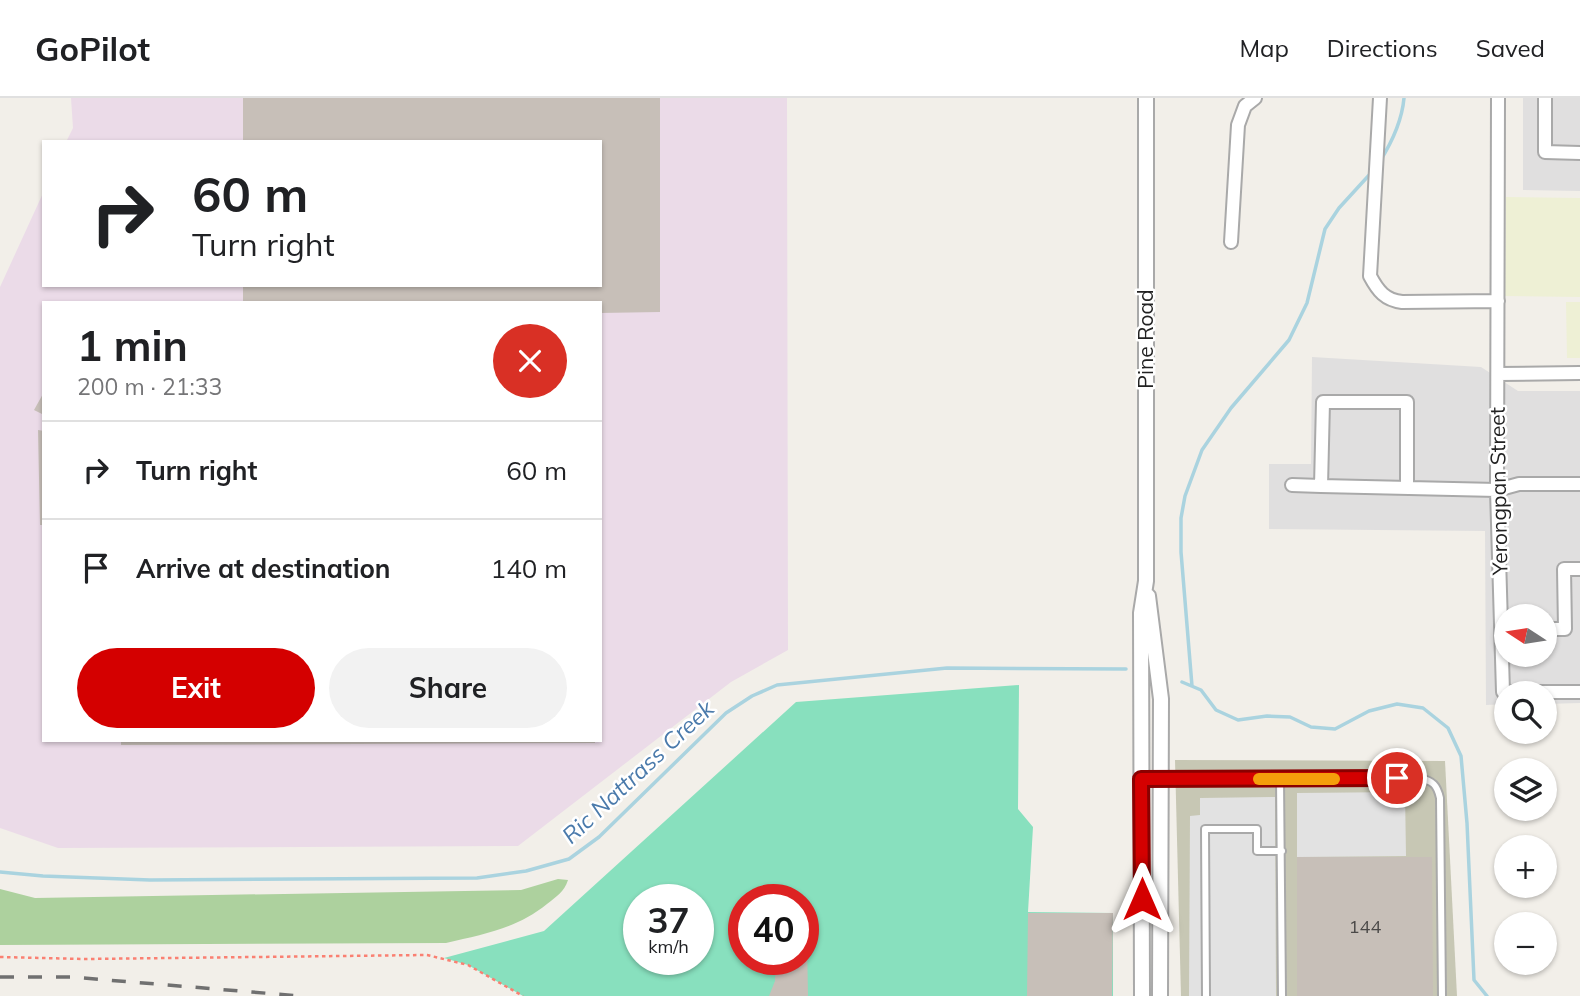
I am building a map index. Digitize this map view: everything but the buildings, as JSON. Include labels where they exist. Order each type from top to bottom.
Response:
[{"type":"street","name":"Pine Road","points":[[1146,98],[1146,581],[1161,699],[1160,996]]},
{"type":"street","points":[[1231,242],[1238,125],[1245,106],[1255,98]]},
{"type":"street","points":[[1380,98],[1370,276],[1378,290],[1390,300],[1402,302],[1498,301]]},
{"type":"street","name":"Yerongpan Street","points":[[1498,98],[1497,490],[1503,604]]},
{"type":"street","points":[[1545,98],[1545,152],[1580,153]]},
{"type":"street","points":[[1498,374],[1580,373]]},
{"type":"street","points":[[1321,486],[1323,402],[1407,402],[1407,488]]},
{"type":"street","points":[[1292,485],[1497,490],[1519,484],[1580,484]]},
{"type":"street","points":[[1558,629],[1565,629],[1564,569],[1580,569]]},
{"type":"street","name":"Pine Road","points":[[1142,996],[1141,613],[1146,581]]},
{"type":"street","name":"Yerongpan Street","points":[[1503,667],[1503,692],[1580,692]]},
{"type":"lane","points":[[1141,779],[1420,778],[1432,781],[1440,798],[1442,996]]},
{"type":"lane","points":[[1280,779],[1282,996]]},
{"type":"lane","points":[[1206,996],[1205,829],[1258,829],[1257,851],[1282,851]]},
{"type":"path","points":[[0,957],[84,959],[427,955],[468,965],[523,996]]},
{"type":"shaded area","points":[[71,98],[787,98],[788,650],[731,682],[518,846],[58,848],[0,828],[0,287],[42,195],[42,287],[602,287],[602,140],[67,140],[73,128]]},
{"type":"shaded area","points":[[1523,98],[1580,98],[1580,191],[1523,190]]},
{"type":"shaded area","points":[[1506,197],[1580,198],[1580,297],[1505,296]]},
{"type":"shaded area","points":[[1566,302],[1580,302],[1580,358],[1567,358]]},
{"type":"shaded area","points":[[1312,357],[1481,367],[1518,391],[1580,391],[1580,703],[1557,704],[1557,681],[1494,681],[1494,705],[1486,705],[1485,531],[1269,529],[1269,464],[1311,464]]},
{"type":"shaded area","points":[[1175,760],[1445,761],[1457,996],[1181,996]]},
{"type":"shaded area","points":[[1405,792],[1406,856],[1297,857],[1297,793]]},
{"type":"shaded area","points":[[1275,797],[1276,996],[1189,996],[1190,816],[1200,815],[1200,798]]},
{"type":"green space","points":[[1019,685],[1018,809],[1033,827],[1028,912],[1113,913],[1113,996],[523,996],[468,965],[444,958],[544,931],[796,702]]},
{"type":"green space","points":[[558,879],[568,880],[562,891],[523,919],[499,929],[446,943],[0,945],[0,889],[35,898],[521,890]]},
{"type":"waterway","points":[[1380,161],[1396,131],[1404,98]]},
{"type":"waterway","points":[[1192,686],[1181,552],[1181,518],[1185,496],[1202,450],[1231,408],[1289,340],[1307,303],[1325,229],[1339,208],[1371,173]]},
{"type":"waterway","name":"Ric Nattrass Creek","points":[[0,872],[150,880],[477,878],[526,871],[569,859],[599,837],[726,713],[752,696],[777,685],[947,668],[1126,669]]},
{"type":"waterway","name":"Ric Nattrass Creek","points":[[1182,682],[1201,690],[1216,710],[1238,720],[1267,716],[1290,717],[1311,727],[1335,729],[1369,711],[1397,704],[1423,708],[1448,728],[1461,756],[1467,823],[1474,980],[1487,996]]},
{"type":"railway","points":[[0,977],[71,977],[300,996]]},
{"type":"slow traffic","points":[[1259,779],[1334,779]]},
{"type":"route","points":[[1142,899],[1141,779],[1397,778]]}]
